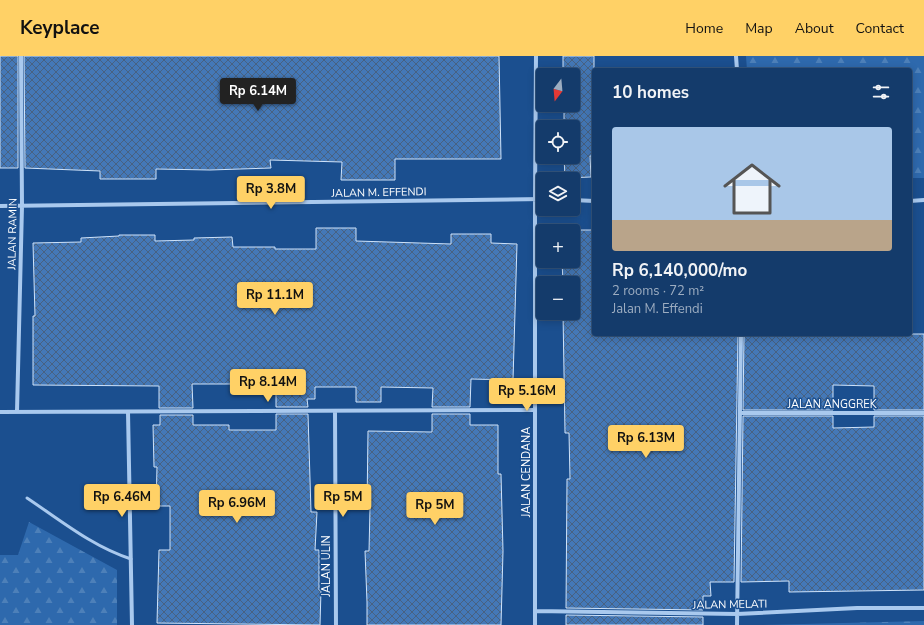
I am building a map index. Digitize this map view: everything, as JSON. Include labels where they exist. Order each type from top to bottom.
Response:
[{"type":"street","name":"JALAN RAMIN","points":[[17,412],[22,206],[21,56]]},
{"type":"street","name":"JALAN CENDANA","points":[[535,625],[534,199],[536,56]]},
{"type":"street","points":[[736,56],[737,68]]},
{"type":"street","name":"JALAN M. EFFENDI","points":[[0,206],[534,199]]},
{"type":"street","points":[[580,200],[592,200]]},
{"type":"street","points":[[912,201],[924,200]]},
{"type":"street","points":[[737,625],[741,336]]},
{"type":"street","points":[[0,412],[535,410]]},
{"type":"street","name":"JALAN ULIN","points":[[335,411],[336,625]]},
{"type":"street","points":[[128,412],[132,625]]},
{"type":"street","name":"JALAN ANGGREK","points":[[740,413],[924,413]]},
{"type":"street","name":"JALAN MELATI","points":[[535,611],[737,614],[857,608],[924,608]]},
{"type":"lane","points":[[27,498],[94,542],[108,550],[131,558]]},
{"type":"green space","points":[[746,56],[924,56],[924,178],[912,178],[912,68],[747,68]]},
{"type":"green space","points":[[29,522],[117,570],[117,625],[0,625],[0,555],[18,555]]},
{"type":"green space","points":[[924,621],[924,625],[763,625]]},
{"type":"building","points":[[0,56],[18,56],[18,168],[0,168]]},
{"type":"building","points":[[24,56],[499,56],[501,159],[395,159],[395,180],[341,180],[342,162],[270,160],[271,168],[210,170],[156,169],[156,179],[100,179],[100,171],[25,168]]},
{"type":"building","points":[[563,56],[594,56],[594,68],[592,68],[591,177],[580,177],[580,172],[565,172],[564,164],[580,164],[580,120],[564,120],[564,112],[580,112],[580,68],[563,68]]},
{"type":"building","points":[[316,228],[356,228],[356,241],[451,244],[451,234],[491,234],[491,243],[517,244],[513,380],[471,379],[470,407],[432,407],[433,388],[381,387],[381,402],[356,402],[356,387],[315,387],[315,399],[307,399],[308,407],[276,407],[276,389],[235,389],[235,384],[192,384],[193,408],[159,408],[159,386],[33,385],[33,316],[35,316],[33,243],[81,242],[81,238],[119,235],[155,235],[155,241],[232,237],[233,247],[316,249]]},
{"type":"building","points":[[580,230],[592,230],[592,336],[738,336],[734,582],[710,582],[711,596],[703,596],[703,610],[566,608],[567,479],[570,479],[569,433],[565,433],[563,320],[580,320],[580,276],[563,276],[562,268],[580,268]]},
{"type":"building","points":[[912,334],[924,334],[924,410],[874,410],[874,386],[833,385],[833,410],[743,410],[744,336],[912,336]]},
{"type":"building","points":[[276,414],[308,414],[311,512],[317,512],[315,550],[319,550],[319,590],[321,590],[320,625],[157,623],[159,550],[170,550],[170,506],[156,506],[157,467],[154,467],[153,425],[160,425],[160,415],[193,415],[193,425],[229,425],[229,430],[276,430]]},
{"type":"building","points":[[432,414],[470,414],[470,425],[498,425],[498,474],[501,474],[503,551],[501,625],[367,625],[365,551],[369,551],[370,508],[367,508],[368,431],[432,432]]},
{"type":"building","points":[[743,416],[833,416],[833,428],[874,427],[874,416],[924,416],[924,590],[789,592],[789,581],[741,582]]},
{"type":"building","points":[[566,615],[703,617],[703,625],[566,625]]}]
